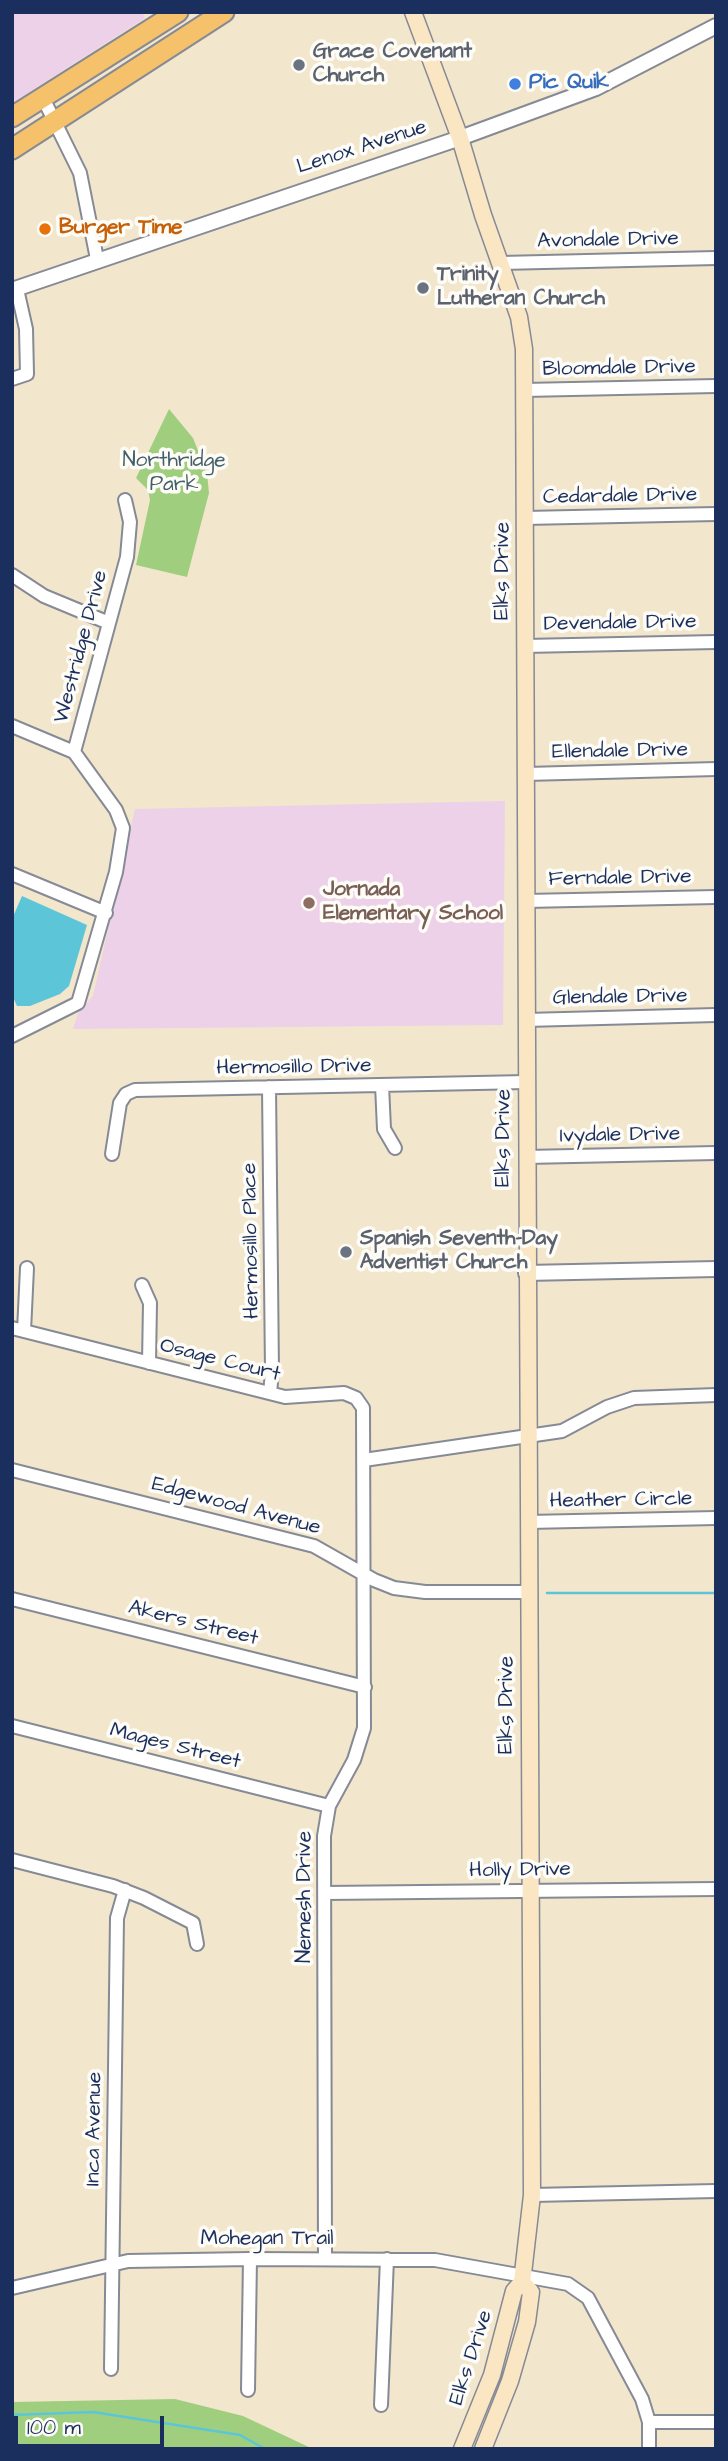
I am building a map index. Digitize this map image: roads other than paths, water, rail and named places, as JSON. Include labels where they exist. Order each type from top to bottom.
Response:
[{"type":"main road","points":[[12,117],[178,12]]},
{"type":"main road","points":[[12,149],[224,12]]},
{"type":"main road","name":"Elks Drive","points":[[414,12],[460,138],[523,332],[532,2195],[522,2279],[514,2291],[492,2375],[462,2449]]},
{"type":"main road","name":"Elks Drive","points":[[483,2449],[510,2381],[527,2322],[531,2292],[522,2279]]},
{"type":"street","name":"Lenox Avenue","points":[[14,289],[460,138],[596,88],[716,26]]},
{"type":"street","points":[[42,96],[80,173],[97,259]]},
{"type":"street","name":"Avondale Drive","points":[[500,263],[716,258]]},
{"type":"street","points":[[12,379],[27,373],[26,329],[14,289]]},
{"type":"street","name":"Bloomdale Drive","points":[[524,390],[716,386]]},
{"type":"street","name":"Westridge Drive","points":[[12,1036],[78,1003],[106,913],[124,828],[116,810],[74,752],[127,557],[130,522],[125,500]]},
{"type":"street","name":"Cedardale Drive","points":[[525,518],[716,514]]},
{"type":"street","points":[[12,575],[44,596],[109,623]]},
{"type":"street","name":"Devendale Drive","points":[[525,646],[716,642]]},
{"type":"street","points":[[12,726],[74,752]]},
{"type":"street","name":"Ellendale Drive","points":[[526,774],[716,769]]},
{"type":"street","points":[[12,874],[106,913]]},
{"type":"street","name":"Ferndale Drive","points":[[526,901],[716,897]]},
{"type":"street","name":"Glendale Drive","points":[[526,1020],[716,1015]]},
{"type":"street","name":"Hermosillo Drive","points":[[112,1154],[118,1108],[122,1098],[130,1092],[526,1082]]},
{"type":"street","points":[[382,1085],[384,1129],[395,1148]]},
{"type":"street","name":"Hermosillo Place","points":[[269,1087],[272,1358],[270,1393]]},
{"type":"street","name":"Ivydale Drive","points":[[526,1157],[716,1153]]},
{"type":"street","points":[[18,1330],[27,1268]]},
{"type":"street","points":[[526,1273],[716,1269]]},
{"type":"street","points":[[142,1286],[150,1303],[149,1363]]},
{"type":"street","name":"Osage Court","points":[[18,1330],[270,1393],[298,1398],[339,1392],[356,1398],[364,1413],[364,1460]]},
{"type":"street","points":[[364,1460],[569,1429],[607,1407],[634,1398],[716,1395]]},
{"type":"street","name":"Nemesh Drive","points":[[325,2259],[324,1836],[329,1806],[354,1760],[363,1736],[364,1460]]},
{"type":"street","name":"Edgewood Avenue","points":[[12,1470],[314,1546],[365,1576],[394,1588],[415,1591],[529,1592]]},
{"type":"street","name":"Heather Circle","points":[[528,1522],[716,1518]]},
{"type":"street","name":"Akers Street","points":[[12,1599],[365,1687]]},
{"type":"street","name":"Mages Street","points":[[12,1726],[329,1806]]},
{"type":"street","points":[[12,1860],[125,1891],[190,1920],[196,1927],[197,1944]]},
{"type":"street","name":"Holly Drive","points":[[325,1893],[716,1889]]},
{"type":"street","name":"Inca Avenue","points":[[111,2369],[117,1917],[125,1891]]},
{"type":"street","points":[[532,2195],[716,2191]]},
{"type":"street","points":[[248,2390],[250,2259]]},
{"type":"street","name":"Mohegan Trail","points":[[12,2288],[135,2261],[250,2259],[435,2260],[522,2279],[568,2284],[584,2294],[642,2399],[649,2422]]},
{"type":"street","points":[[381,2405],[387,2259]]},
{"type":"street","points":[[649,2449],[649,2422],[716,2422]]},
{"type":"water","points":[[22,896],[87,925],[69,986],[60,994],[30,1006],[17,1006],[12,995],[12,919]]},
{"type":"waterway","points":[[547,1593],[716,1593]]},
{"type":"waterway","points":[[12,2415],[93,2412],[240,2435],[265,2449]]},
{"type":"place","name":"Grace Covenant Church","points":[[299,65]]},
{"type":"place","name":"Pic Quik","points":[[515,84]]},
{"type":"place","name":"Burger Time","points":[[45,229]]},
{"type":"place","name":"Trinity Lutheran Church","points":[[423,288]]},
{"type":"place","name":"Jornada Elementary School","points":[[309,903]]},
{"type":"place","name":"Spanish Seventh-Day Adventist Church","points":[[346,1252]]},
{"type":"park label","name":"Northridge Park","points":[[174,474]]}]
